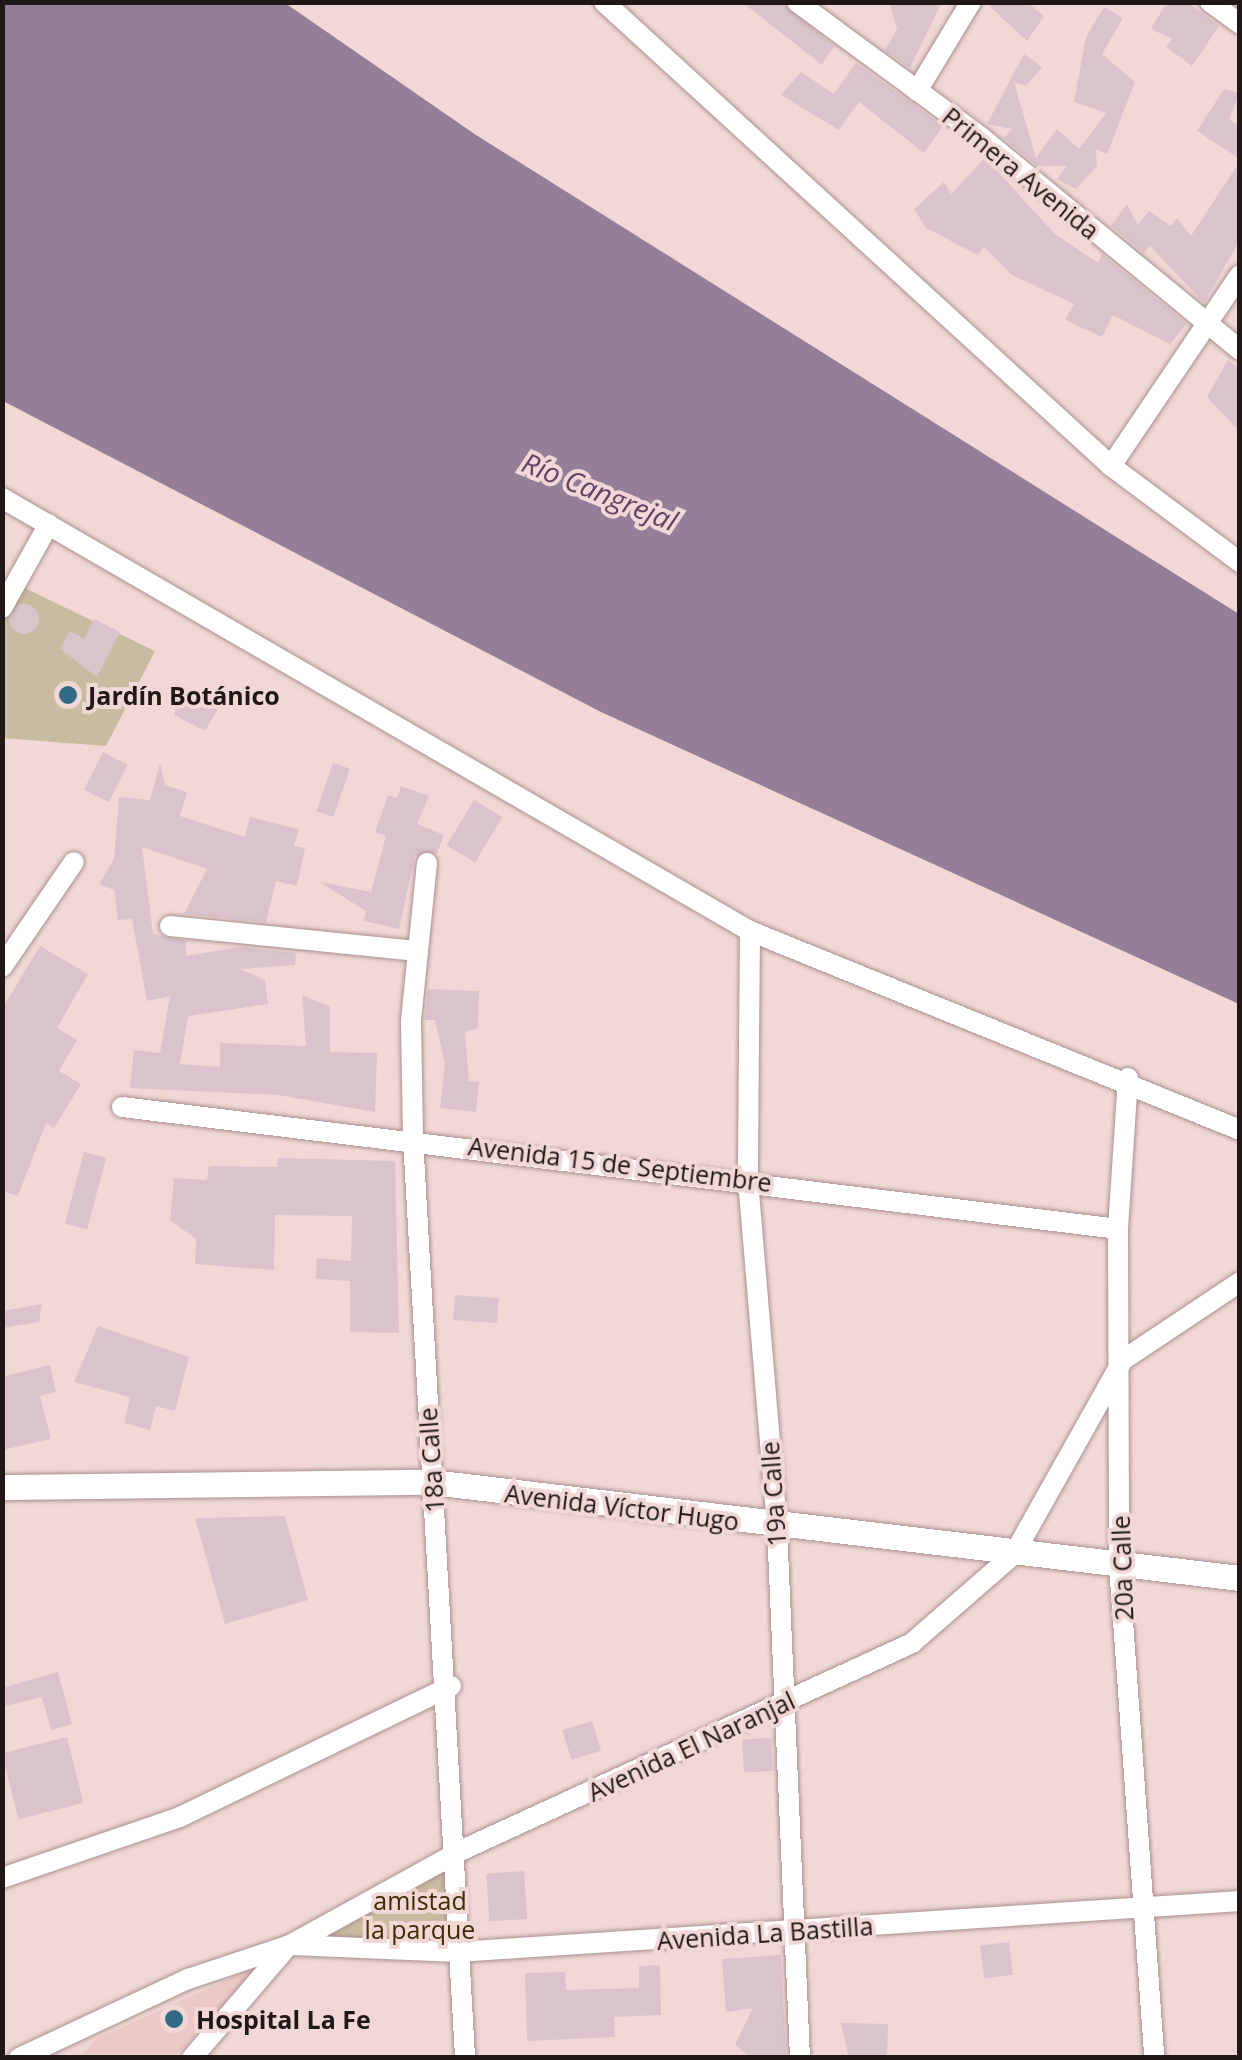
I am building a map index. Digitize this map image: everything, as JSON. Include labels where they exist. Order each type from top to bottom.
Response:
[{"type":"street","points":[[604,2],[1112,466],[1240,562]]},
{"type":"street","name":"Primera Avenida","points":[[797,2],[917,90],[1240,350]]},
{"type":"street","points":[[917,90],[971,2]]},
{"type":"street","points":[[1210,2],[1240,24]]},
{"type":"street","points":[[1112,466],[1240,276]]},
{"type":"street","points":[[2,498],[750,932],[1128,1078],[1240,1130]]},
{"type":"street","points":[[2,608],[49,524]]},
{"type":"street","points":[[2,967],[74,862]]},
{"type":"street","name":"18a Calle","points":[[428,863],[418,951],[414,1138],[432,1482],[451,1686],[460,1851],[457,1952],[465,2058]]},
{"type":"street","points":[[170,926],[418,951]]},
{"type":"street","name":"19a Calle","points":[[750,932],[748,1180],[777,1527],[778,1706],[800,2058]]},
{"type":"street","name":"20a Calle","points":[[1128,1078],[1118,1229],[1124,1360],[1119,1565],[1154,2058]]},
{"type":"street","name":"Avenida 15 de Septiembre","points":[[122,1107],[414,1138],[1118,1229]]},
{"type":"street","name":"Avenida El Naranjal","points":[[19,2058],[89,2030],[188,1979],[290,1945],[460,1851],[912,1643],[1014,1554],[1124,1360],[1240,1282]]},
{"type":"street","name":"Avenida Víctor Hugo","points":[[2,1486],[432,1482],[777,1527],[1240,1578]]},
{"type":"street","points":[[2,1878],[180,1817],[451,1686]]},
{"type":"street","name":"Avenida La Bastilla","points":[[290,1945],[457,1952],[1240,1901]]},
{"type":"street","points":[[192,2058],[290,1945]]},
{"type":"street","points":[[56,2058],[89,2030]]},
{"type":"shaded area","name":"Hospital La Fe","points":[[267,1962],[174,2057],[80,2058],[96,2039]]},
{"type":"green space","name":"Jardín Botánico","points":[[2,577],[155,651],[106,746],[3,738]]},
{"type":"green space","name":"amistad la parque","points":[[460,1851],[457,1952],[318,1939]]},
{"type":"water","name":"Río Cangrejal","points":[[2,3],[285,3],[476,135],[1239,614],[1239,1004],[601,712],[3,401]]},
{"type":"building","points":[[742,2],[780,2],[834,46],[822,65]]},
{"type":"building","points":[[889,2],[942,2],[910,68],[885,50],[897,29]]},
{"type":"building","points":[[985,2],[1027,2],[1044,16],[1027,41]]},
{"type":"building","points":[[1167,2],[1187,2],[1219,26],[1192,66],[1166,47],[1172,39],[1151,29]]},
{"type":"building","points":[[1104,7],[1123,18],[1102,54],[1135,82],[1107,154],[1096,149],[1097,166],[1076,189],[1057,179],[1067,166],[1037,166],[1004,138],[1012,129],[987,124],[1024,54],[1042,67],[1026,86],[1014,82],[1036,158],[1057,129],[1079,149],[1106,113],[1074,102],[1086,37]]},
{"type":"building","points":[[856,63],[943,126],[924,153],[859,102],[839,130],[781,95],[801,72],[834,94]]},
{"type":"building","points":[[1224,89],[1240,93],[1229,119],[1240,127],[1240,159],[1197,131]]},
{"type":"building","points":[[985,158],[1055,234],[1098,263],[1102,254],[1187,324],[1170,344],[1113,315],[1102,337],[1065,320],[1074,304],[1012,275],[984,247],[978,255],[926,228],[914,209],[944,182],[951,194]]},
{"type":"building","points":[[1240,161],[1240,240],[1204,303],[1150,246],[1144,253],[1111,226],[1127,204],[1138,225],[1149,211],[1171,226],[1177,218],[1191,236]]},
{"type":"building","points":[[1228,360],[1240,369],[1240,432],[1207,397]]},
{"type":"building","points":[[24,604],[35,608],[39,619],[35,630],[24,634],[13,630],[9,619],[13,608]]},
{"type":"building","points":[[94,619],[120,632],[97,677],[60,649],[70,631],[84,639]]},
{"type":"building","points":[[177,702],[218,709],[205,731],[174,715]]},
{"type":"building","points":[[103,752],[128,765],[109,802],[84,789]]},
{"type":"building","points":[[160,763],[165,785],[187,792],[180,816],[245,837],[250,817],[299,829],[294,846],[305,848],[297,886],[276,881],[266,922],[184,914],[207,869],[142,847],[153,934],[186,941],[186,956],[239,947],[296,953],[295,965],[240,969],[265,980],[268,1004],[188,1016],[180,1064],[220,1067],[220,1043],[306,1046],[302,995],[330,1007],[330,1052],[377,1053],[375,1112],[278,1095],[130,1088],[134,1050],[160,1053],[170,996],[147,1001],[132,919],[118,920],[114,890],[99,884],[114,859],[119,797],[150,800]]},
{"type":"building","points":[[333,763],[350,769],[333,817],[316,811]]},
{"type":"building","points":[[401,786],[429,796],[417,824],[444,835],[437,853],[415,856],[399,929],[364,921],[366,911],[320,882],[371,892],[386,836],[375,832],[388,795],[397,798]]},
{"type":"building","points":[[474,800],[502,817],[475,862],[447,845]]},
{"type":"building","points":[[40,946],[88,974],[57,1028],[77,1040],[59,1071],[81,1084],[54,1128],[46,1123],[18,1196],[2,1191],[2,1009]]},
{"type":"building","points":[[428,989],[479,991],[478,1028],[465,1032],[469,1081],[479,1082],[476,1112],[440,1108],[445,1064],[435,1020],[425,1020]]},
{"type":"building","points":[[84,1152],[106,1158],[87,1229],[65,1223]]},
{"type":"building","points":[[278,1158],[395,1161],[399,1333],[350,1332],[350,1281],[316,1279],[317,1258],[351,1261],[352,1216],[275,1215],[274,1270],[195,1264],[196,1239],[170,1220],[174,1178],[207,1180],[209,1166],[277,1167]]},
{"type":"building","points":[[455,1295],[499,1298],[497,1323],[453,1320]]},
{"type":"building","points":[[42,1304],[39,1322],[2,1328],[2,1311]]},
{"type":"building","points":[[98,1326],[189,1357],[175,1411],[156,1406],[150,1430],[124,1423],[130,1397],[74,1382]]},
{"type":"building","points":[[50,1365],[56,1392],[40,1396],[51,1439],[2,1450],[2,1377]]},
{"type":"building","points":[[285,1516],[308,1600],[225,1624],[195,1518]]},
{"type":"building","points":[[58,1672],[72,1724],[51,1730],[42,1697],[2,1707],[2,1688]]},
{"type":"building","points":[[592,1721],[601,1751],[571,1760],[562,1730]]},
{"type":"building","points":[[67,1737],[83,1803],[18,1819],[2,1753]]},
{"type":"building","points":[[771,1738],[773,1771],[744,1772],[742,1740]]},
{"type":"building","points":[[524,1871],[527,1919],[489,1922],[486,1874]]},
{"type":"building","points":[[1009,1942],[1013,1975],[984,1978],[980,1946]]},
{"type":"building","points":[[781,1955],[786,2058],[750,2058],[735,2044],[753,2008],[726,2012],[722,1959]]},
{"type":"building","points":[[660,1965],[661,2015],[614,2017],[615,2037],[527,2041],[525,1973],[565,1972],[566,1990],[639,1988],[639,1966]]},
{"type":"building","points":[[841,2023],[888,2024],[887,2058],[849,2058]]},
{"type":"place","name":"Jardín Botánico","points":[[68,695]]},
{"type":"place","name":"Hospital La Fe","points":[[174,2019]]}]
